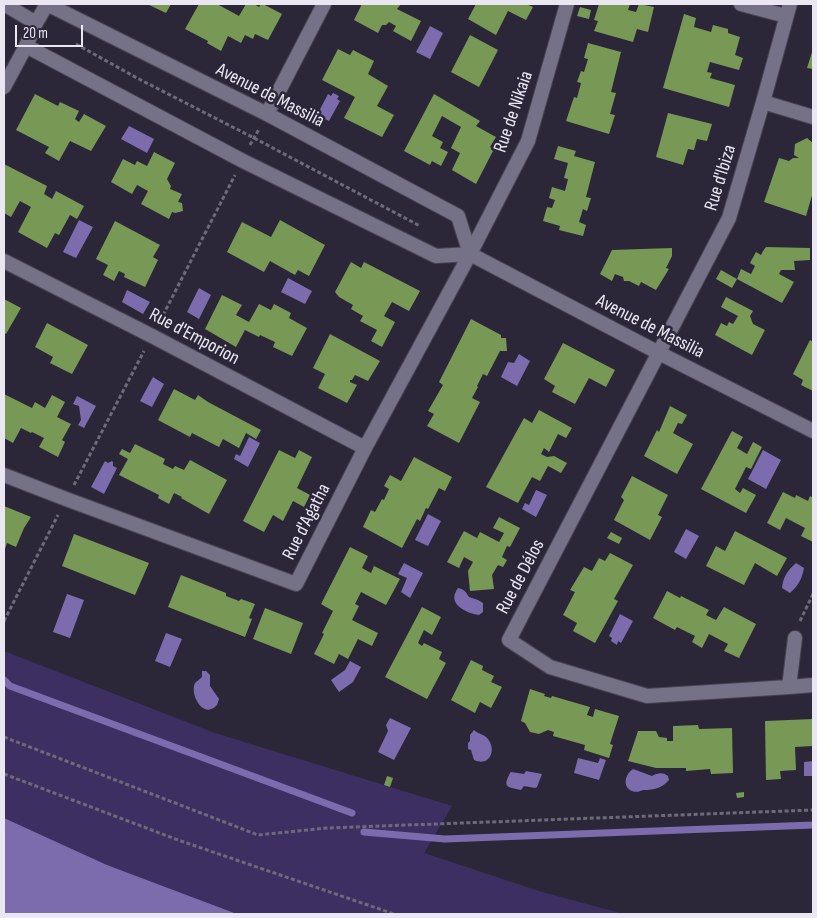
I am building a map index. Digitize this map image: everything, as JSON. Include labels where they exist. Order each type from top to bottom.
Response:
[{"type":"street","points":[[4,4],[36,23]]},
{"type":"street","name":"Avenue de Massilia","points":[[4,87],[47,4],[266,114],[458,216],[470,254],[813,431]]},
{"type":"street","points":[[266,114],[324,4]]},
{"type":"street","name":"Rue de Nikaia","points":[[470,254],[528,141],[567,4]]},
{"type":"street","points":[[741,4],[788,10]]},
{"type":"street","name":"Rue d'Ibiza","points":[[659,353],[729,218],[788,10]]},
{"type":"street","points":[[26,46],[243,161],[436,256],[470,254]]},
{"type":"street","points":[[763,102],[813,117]]},
{"type":"street","name":"Rue d'Agatha","points":[[4,475],[66,500],[296,584],[365,448],[470,254]]},
{"type":"street","name":"Rue d'Emporion","points":[[4,261],[365,448]]},
{"type":"street","name":"Rue de Délos","points":[[659,353],[509,640],[550,667],[648,696],[813,685]]},
{"type":"street","points":[[789,687],[795,638]]},
{"type":"path","points":[[76,44],[137,78],[424,228]]},
{"type":"path","points":[[4,621],[266,114]]},
{"type":"path","points":[[795,638],[813,594]]},
{"type":"path","points":[[4,737],[258,835],[327,828],[813,810]]},
{"type":"path","points":[[4,774],[178,840],[394,914]]},
{"type":"shaded area","points":[[430,26],[443,33],[430,59],[416,52]]},
{"type":"shaded area","points":[[333,93],[339,96],[337,99],[340,101],[329,121],[317,115],[328,94],[331,96]]},
{"type":"shaded area","points":[[129,126],[154,139],[147,153],[121,139]]},
{"type":"shaded area","points":[[79,220],[93,227],[76,258],[63,252]]},
{"type":"shaded area","points":[[288,278],[312,291],[305,304],[281,292]]},
{"type":"shaded area","points":[[199,288],[211,295],[199,319],[187,312]]},
{"type":"shaded area","points":[[127,290],[150,302],[143,314],[122,302]]},
{"type":"shaded area","points":[[519,354],[530,361],[517,386],[501,377],[508,362],[514,363]]},
{"type":"shaded area","points":[[153,377],[164,384],[152,407],[140,401]]},
{"type":"shaded area","points":[[77,396],[96,406],[84,428],[78,425],[81,420],[79,406],[73,404]]},
{"type":"shaded area","points":[[249,437],[260,443],[248,467],[234,459],[236,454],[240,456]]},
{"type":"shaded area","points":[[763,450],[781,460],[766,489],[748,479]]},
{"type":"shaded area","points":[[105,461],[108,463],[112,461],[113,466],[117,468],[104,494],[91,487]]},
{"type":"shaded area","points":[[536,490],[547,495],[536,517],[522,509],[525,503],[529,505]]},
{"type":"shaded area","points":[[428,514],[441,521],[428,546],[415,540]]},
{"type":"shaded area","points":[[686,529],[699,536],[686,559],[674,552]]},
{"type":"shaded area","points":[[404,563],[423,573],[410,598],[401,592],[407,578],[398,574]]},
{"type":"shaded area","points":[[796,563],[804,568],[799,582],[790,593],[782,588],[783,580]]},
{"type":"shaded area","points":[[458,588],[465,591],[469,597],[483,603],[483,612],[479,615],[474,614],[459,607],[454,599]]},
{"type":"shaded area","points":[[67,594],[84,600],[70,638],[53,632]]},
{"type":"shaded area","points":[[620,614],[633,621],[621,643],[618,641],[617,645],[611,641],[612,638],[609,636]]},
{"type":"shaded area","points":[[166,633],[182,639],[170,667],[155,661]]},
{"type":"shaded area","points":[[4,651],[215,733],[452,806],[424,853],[542,892],[624,914],[237,914],[107,865],[4,818]]},
{"type":"shaded area","points":[[350,661],[361,667],[353,682],[339,692],[331,680],[345,670]]},
{"type":"shaded area","points":[[202,671],[206,671],[210,675],[210,686],[219,699],[217,705],[207,710],[197,702],[194,694],[195,683],[202,677]]},
{"type":"shaded area","points":[[390,718],[411,728],[394,760],[378,752],[388,731],[386,725]]},
{"type":"shaded area","points":[[474,730],[486,737],[491,744],[490,757],[487,760],[479,762],[474,760],[471,750],[468,749],[470,735]]},
{"type":"shaded area","points":[[578,758],[598,763],[600,758],[606,760],[599,780],[574,773]]},
{"type":"shaded area","points":[[813,761],[813,776],[804,776],[804,762]]},
{"type":"shaded area","points":[[633,769],[652,776],[664,774],[668,776],[669,780],[658,788],[634,792],[626,784],[628,774]]},
{"type":"shaded area","points":[[526,771],[542,774],[537,787],[524,786],[521,790],[508,786],[507,782],[511,772],[524,774]]},
{"type":"shaded area","points":[[4,818],[107,865],[237,914],[4,914]]},
{"type":"building","points":[[147,4],[171,4],[166,13]]},
{"type":"building","points":[[199,4],[217,4],[239,16],[246,4],[254,4],[259,7],[263,4],[282,14],[268,40],[255,34],[253,39],[245,35],[241,43],[228,36],[221,51],[207,43],[208,41],[185,29]]},
{"type":"building","points":[[362,4],[401,4],[397,9],[421,21],[411,41],[393,31],[396,26],[389,22],[386,25],[382,25],[378,33],[354,20]]},
{"type":"building","points":[[476,4],[526,4],[533,7],[526,20],[508,11],[496,35],[468,19]]},
{"type":"building","points":[[599,4],[630,4],[628,10],[636,12],[639,4],[654,7],[648,32],[637,29],[633,42],[594,31],[598,21],[594,20]]},
{"type":"building","points":[[580,7],[591,10],[589,19],[577,16]]},
{"type":"building","points":[[684,14],[696,18],[694,27],[711,32],[713,25],[728,29],[728,33],[740,37],[735,55],[743,58],[739,70],[710,62],[707,72],[712,73],[710,78],[735,85],[729,107],[663,88]]},
{"type":"building","points":[[470,35],[498,50],[479,87],[451,72]]},
{"type":"building","points":[[588,43],[621,52],[611,92],[616,93],[610,114],[615,115],[609,134],[566,121],[574,97],[577,98],[581,83],[577,82],[581,71],[584,72],[588,59],[584,58]]},
{"type":"building","points":[[338,49],[350,55],[353,50],[374,61],[368,74],[388,86],[377,106],[394,115],[382,137],[344,118],[355,97],[322,80]]},
{"type":"building","points":[[813,49],[813,69],[807,68]]},
{"type":"building","points":[[35,94],[58,106],[60,102],[79,111],[75,119],[79,122],[84,114],[106,126],[91,151],[70,141],[59,161],[45,153],[49,147],[16,130]]},
{"type":"building","points":[[434,94],[480,121],[476,126],[496,137],[490,147],[494,149],[476,184],[452,170],[460,153],[451,148],[461,127],[442,116],[432,136],[443,142],[440,148],[448,152],[441,166],[432,161],[430,165],[404,151]]},
{"type":"building","points":[[668,113],[712,124],[707,141],[697,139],[694,150],[688,149],[683,165],[656,157]]},
{"type":"building","points":[[807,138],[813,143],[813,192],[806,216],[764,202],[779,158],[789,161],[793,158],[799,158],[794,155],[795,144]]},
{"type":"building","points":[[558,146],[576,151],[574,156],[595,162],[586,197],[591,198],[587,211],[583,209],[579,222],[586,225],[583,236],[559,230],[560,226],[543,221],[547,207],[552,208],[555,200],[549,198],[552,187],[565,191],[568,179],[564,178],[568,163],[554,159]]},
{"type":"building","points":[[154,152],[175,163],[167,179],[171,186],[170,189],[182,194],[178,202],[182,203],[183,211],[172,212],[169,219],[141,204],[148,191],[137,185],[132,194],[111,182],[123,159],[135,165],[137,161],[147,166]]},
{"type":"building","points":[[4,164],[47,186],[44,194],[52,199],[56,191],[84,206],[77,219],[70,215],[59,235],[55,233],[47,248],[18,232],[31,207],[20,201],[11,217],[4,213]]},
{"type":"building","points":[[280,220],[325,245],[309,276],[298,270],[295,275],[270,261],[264,272],[227,252],[242,222],[271,237]]},
{"type":"building","points":[[115,221],[160,245],[153,257],[158,260],[145,287],[124,277],[125,274],[119,271],[114,281],[103,275],[108,265],[96,259]]},
{"type":"building","points":[[766,247],[810,248],[810,260],[794,261],[795,270],[781,270],[779,274],[794,282],[782,303],[737,279],[741,269],[751,274],[755,266],[750,263],[756,252],[761,255]]},
{"type":"building","points":[[672,248],[672,256],[666,268],[669,269],[656,290],[641,282],[639,286],[629,281],[624,281],[623,277],[615,274],[612,281],[600,274],[612,250]]},
{"type":"building","points":[[351,262],[361,268],[364,262],[420,291],[409,311],[392,302],[384,316],[395,322],[382,347],[371,341],[377,330],[360,321],[363,316],[351,309],[353,305],[339,297],[335,292]]},
{"type":"building","points":[[721,270],[737,279],[732,288],[716,279]]},
{"type":"building","points":[[222,295],[242,305],[236,315],[249,322],[259,304],[271,310],[274,304],[291,313],[289,318],[307,328],[292,356],[273,347],[275,342],[245,330],[236,347],[205,329]]},
{"type":"building","points":[[726,297],[753,311],[750,316],[753,324],[765,330],[752,355],[715,335],[721,323],[727,326],[729,322],[733,324],[738,316],[721,307]]},
{"type":"building","points":[[4,299],[21,308],[6,334],[4,333]]},
{"type":"building","points":[[471,319],[501,335],[501,338],[506,338],[507,351],[500,351],[487,376],[483,374],[472,398],[480,402],[459,443],[427,426],[434,414],[428,411],[443,385],[439,382]]},
{"type":"building","points":[[47,323],[88,345],[72,374],[50,363],[53,357],[35,347]]},
{"type":"building","points":[[330,334],[380,361],[368,381],[355,375],[350,380],[350,382],[357,385],[347,403],[318,388],[325,374],[313,368]]},
{"type":"building","points":[[810,340],[813,342],[813,391],[801,385],[803,380],[793,374]]},
{"type":"building","points":[[563,343],[615,370],[606,387],[589,378],[575,404],[552,392],[555,386],[544,379]]},
{"type":"building","points":[[174,389],[195,400],[198,395],[261,430],[256,439],[246,433],[239,448],[223,439],[219,447],[192,433],[190,437],[158,420]]},
{"type":"building","points":[[4,394],[32,408],[35,402],[45,408],[52,395],[65,402],[57,417],[71,424],[62,440],[65,442],[58,457],[39,447],[44,438],[21,428],[13,443],[4,438]]},
{"type":"building","points":[[670,406],[687,415],[682,424],[678,423],[673,433],[693,444],[677,474],[644,456],[657,430],[659,432]]},
{"type":"building","points":[[539,410],[572,428],[566,438],[558,434],[549,452],[544,448],[541,454],[547,457],[554,456],[567,463],[561,473],[548,466],[540,481],[532,477],[518,503],[486,487],[524,418],[532,423]]},
{"type":"building","points":[[732,431],[743,437],[737,448],[747,454],[753,442],[762,447],[751,469],[746,467],[735,489],[740,493],[743,488],[756,495],[746,513],[701,489]]},
{"type":"building","points":[[135,444],[165,459],[163,464],[173,469],[175,466],[184,470],[190,460],[227,480],[209,514],[174,493],[169,504],[158,498],[159,495],[119,475],[128,459],[119,454],[122,449],[130,453]]},
{"type":"building","points":[[279,450],[295,458],[299,450],[312,457],[297,488],[310,495],[304,507],[293,501],[283,521],[273,515],[264,532],[243,521]]},
{"type":"building","points":[[414,457],[452,477],[445,491],[439,488],[420,521],[417,519],[402,548],[363,527],[371,510],[375,512],[382,499],[384,500],[389,489],[384,486],[390,475],[401,481]]},
{"type":"building","points":[[632,476],[668,495],[658,515],[662,517],[650,540],[614,520],[624,500],[621,497]]},
{"type":"building","points":[[783,492],[795,498],[796,495],[808,501],[810,496],[813,498],[813,542],[801,536],[805,528],[786,518],[780,530],[767,523]]},
{"type":"building","points":[[4,506],[31,517],[16,547],[7,543],[5,549],[4,548]]},
{"type":"building","points":[[499,517],[520,528],[510,547],[507,546],[502,557],[507,560],[503,567],[498,565],[492,575],[494,589],[470,591],[468,571],[473,562],[464,557],[459,568],[447,562],[464,531],[477,538],[480,532],[499,542],[504,533],[493,528]]},
{"type":"building","points":[[735,531],[787,558],[777,576],[755,563],[744,585],[706,566],[716,546],[725,551]]},
{"type":"building","points":[[611,532],[622,538],[619,544],[607,538]]},
{"type":"building","points":[[74,534],[149,563],[135,595],[62,566]]},
{"type":"building","points":[[350,547],[368,556],[362,568],[371,573],[374,566],[400,579],[386,605],[361,592],[355,604],[359,606],[352,620],[378,633],[372,646],[358,639],[348,659],[339,654],[334,664],[314,654],[333,611],[321,604]]},
{"type":"building","points":[[610,553],[633,565],[614,599],[618,601],[595,643],[573,631],[577,623],[563,615],[575,592],[570,590],[584,567],[592,571],[599,558],[605,561]]},
{"type":"building","points":[[181,575],[226,593],[226,596],[255,604],[249,618],[252,619],[245,637],[168,607]]},
{"type":"building","points":[[667,591],[709,610],[706,615],[716,620],[724,607],[756,624],[739,658],[724,651],[728,644],[709,634],[702,648],[692,642],[695,636],[677,627],[675,630],[653,618]]},
{"type":"building","points":[[422,607],[441,617],[432,635],[424,630],[418,643],[422,646],[424,643],[442,652],[439,659],[446,663],[427,699],[385,677]]},
{"type":"building","points":[[265,608],[303,623],[291,654],[253,639]]},
{"type":"building","points":[[471,660],[483,666],[482,670],[494,676],[491,682],[502,687],[491,708],[480,702],[475,713],[451,700]]},
{"type":"building","points":[[530,689],[545,694],[544,696],[551,698],[552,696],[590,707],[587,715],[593,717],[595,709],[619,716],[610,744],[613,745],[609,758],[584,750],[585,745],[553,736],[554,732],[548,730],[539,734],[530,732],[525,723],[521,721]]},
{"type":"building","points":[[813,719],[813,746],[795,747],[796,770],[780,771],[781,779],[766,780],[765,721]]},
{"type":"building","points":[[698,725],[699,729],[732,728],[733,773],[711,774],[710,769],[686,771],[686,768],[656,768],[628,761],[638,731],[656,731],[659,737],[667,738],[667,741],[673,741],[673,726]]},
{"type":"building","points":[[387,776],[393,778],[390,787],[384,785]]},
{"type":"building","points":[[744,792],[744,797],[737,798],[736,793]]},
{"type":"waterway","points":[[4,680],[10,686],[352,813]]},
{"type":"waterway","points":[[364,832],[445,839],[813,825]]}]
